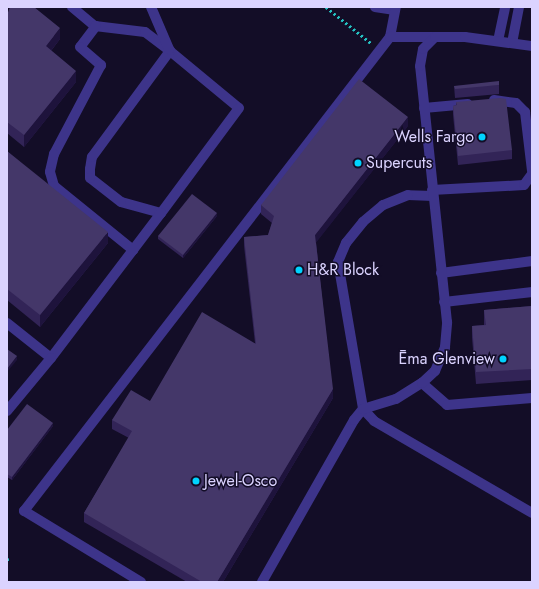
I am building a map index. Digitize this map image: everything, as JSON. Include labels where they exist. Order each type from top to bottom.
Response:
[{"type":"street","points":[[7,411],[51,358],[134,250],[239,108],[146,32],[96,26],[72,7]]},
{"type":"street","points":[[151,7],[170,51]]},
{"type":"street","points":[[141,582],[24,511],[390,37],[395,9],[375,7]]},
{"type":"street","points":[[498,42],[505,7]]},
{"type":"street","points":[[512,43],[519,7]]},
{"type":"street","points":[[96,26],[80,47],[101,64],[54,154],[50,172],[54,186],[134,250]]},
{"type":"street","points":[[390,37],[435,37],[532,46]]},
{"type":"street","points":[[262,582],[363,409],[396,399],[422,383],[436,371],[445,347],[447,322],[420,66],[422,52],[435,37]]},
{"type":"street","points":[[161,213],[121,202],[90,178],[90,169],[92,157],[170,51]]},
{"type":"street","points":[[424,108],[500,100],[516,103],[525,112],[532,171]]},
{"type":"street","points":[[532,174],[524,185],[408,195],[383,205],[363,222],[346,243],[338,262],[363,409],[374,421],[532,513]]},
{"type":"street","points":[[441,273],[532,261]]},
{"type":"street","points":[[444,302],[532,292]]},
{"type":"street","points":[[7,323],[51,358]]},
{"type":"street","points":[[422,383],[447,405],[532,398]]},
{"type":"path","points":[[326,7],[380,50]]},
{"type":"building","points":[[10,7],[34,7],[60,28],[46,46],[76,71],[24,135],[7,122],[7,15]]},
{"type":"building","name":"Jewel-Osco","points":[[359,79],[408,117],[315,235],[333,389],[217,582],[202,582],[84,513],[132,431],[112,420],[131,390],[150,401],[202,312],[256,344],[244,237],[268,235],[274,216],[261,205]]},
{"type":"building","points":[[499,81],[499,85],[455,89],[454,86]]},
{"type":"building","name":"Wells Fargo","points":[[500,98],[506,99],[512,150],[458,156],[453,106],[457,105],[456,102]]},
{"type":"building","points":[[7,151],[108,232],[40,315],[7,289]]},
{"type":"building","points":[[192,194],[217,213],[183,255],[158,236]]},
{"type":"building","name":"Ēma Glenview","points":[[532,306],[532,369],[476,372],[472,326],[486,325],[484,310]]},
{"type":"building","points":[[7,349],[17,356],[7,369]]},
{"type":"building","points":[[27,404],[53,423],[12,477],[7,474],[7,430]]},
{"type":"place","name":"Wells Fargo","points":[[482,137]]},
{"type":"place","name":"Supercuts","points":[[358,163]]},
{"type":"place","name":"H&R Block","points":[[299,270]]},
{"type":"place","name":"Ēma Glenview","points":[[503,359]]},
{"type":"place","name":"Jewel-Osco","points":[[196,481]]}]
